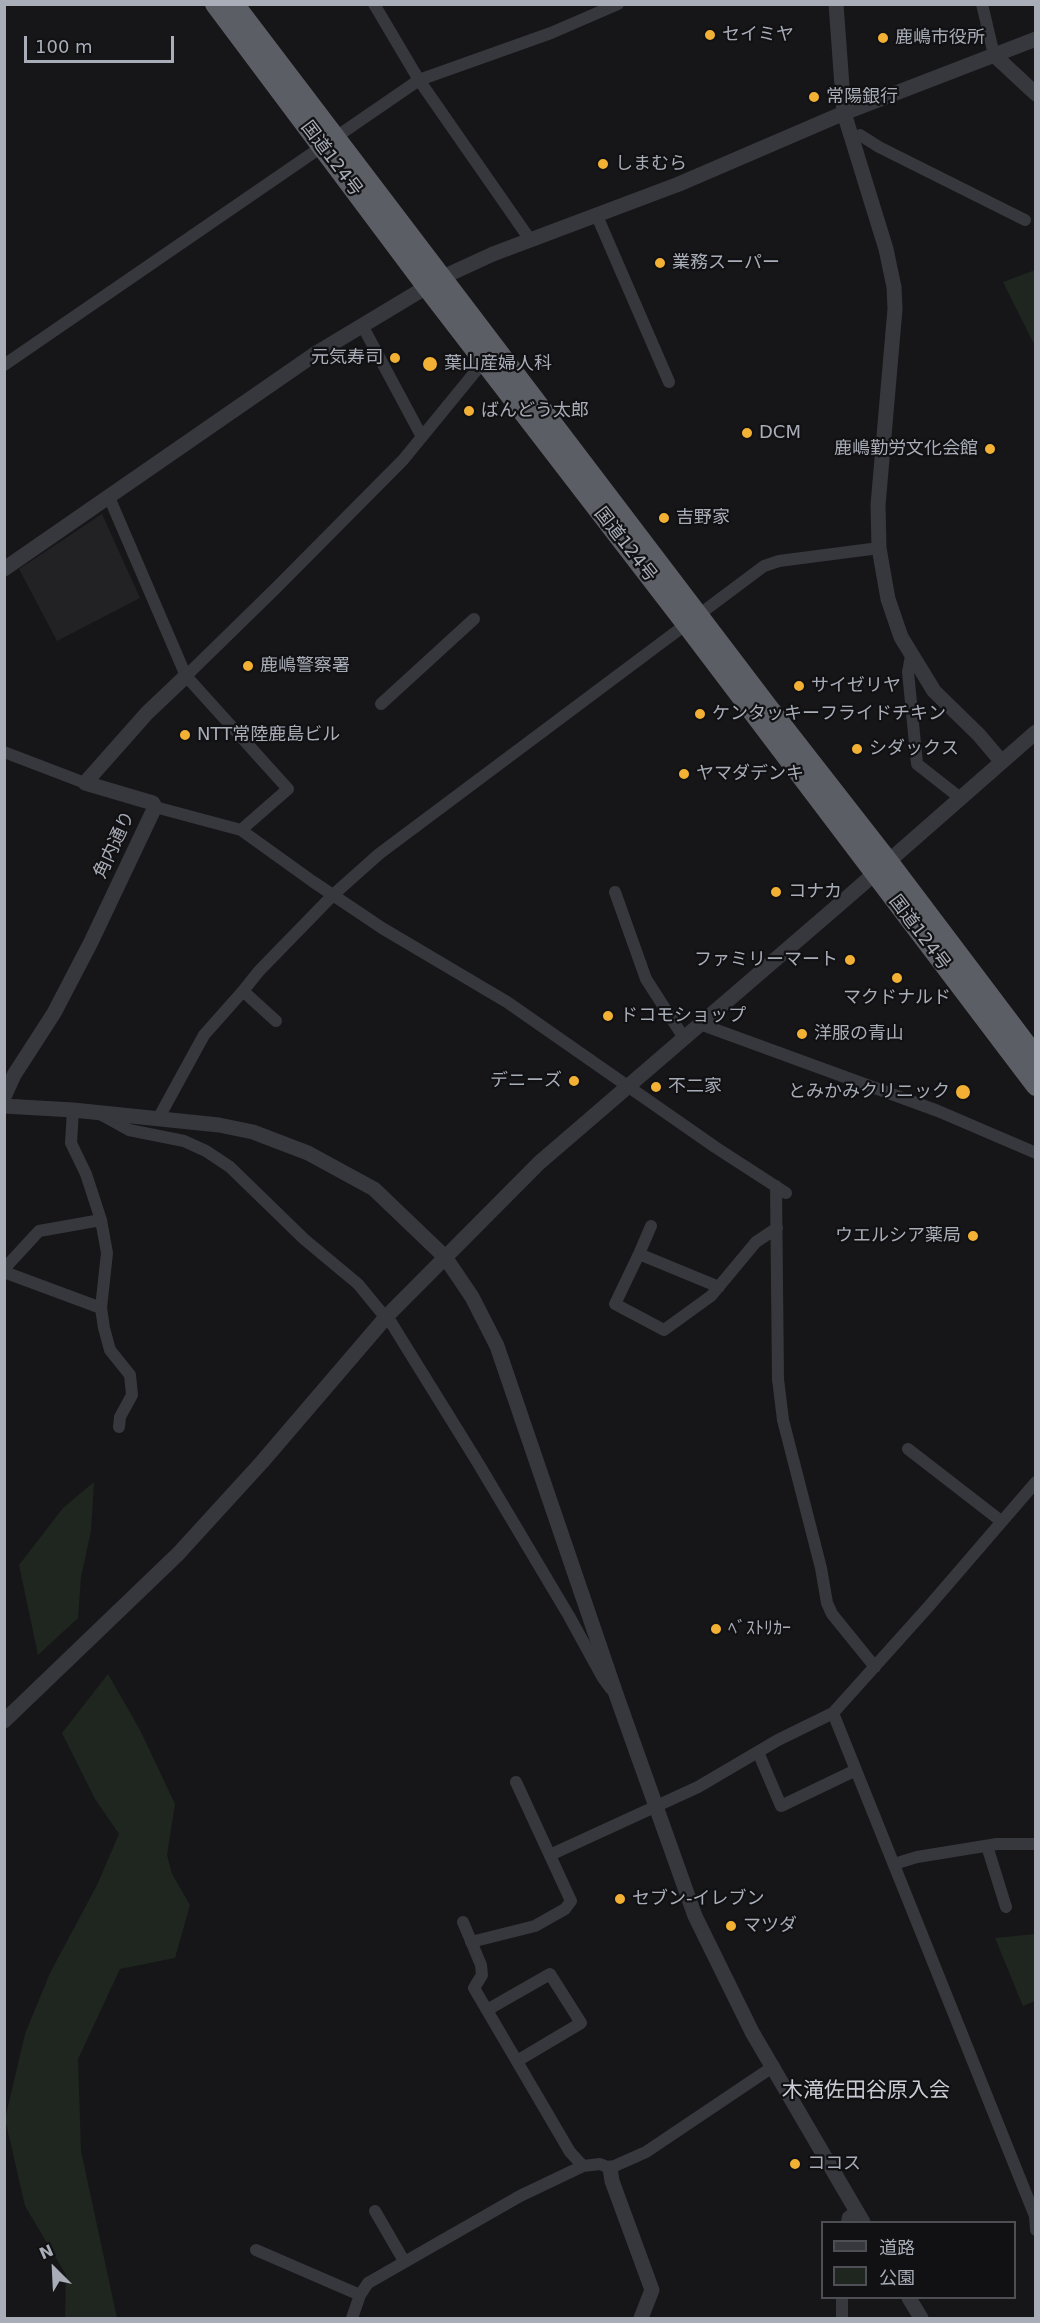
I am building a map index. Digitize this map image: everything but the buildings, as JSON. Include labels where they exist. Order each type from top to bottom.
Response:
[{"type":"highway","name":"国道124号","points":[[215,4],[330,142]]},
{"type":"highway","name":"国道124号","points":[[234,4],[330,142],[434,282],[881,867],[1035,1057]]},
{"type":"highway","name":"国道124号","points":[[434,282],[484,361],[692,620]]},
{"type":"highway","name":"国道124号","points":[[881,867],[1035,1086]]},
{"type":"street","points":[[374,4],[419,80],[531,241]]},
{"type":"street","points":[[4,365],[419,80],[551,33],[618,4]]},
{"type":"street","points":[[836,4],[844,113],[886,249],[894,287],[895,309],[879,486],[879,548],[888,599],[894,619],[911,656],[934,691],[979,735],[1001,761]]},
{"type":"street","points":[[982,4],[994,55],[1035,94]]},
{"type":"street","points":[[4,569],[315,354],[434,282],[478,260],[597,216],[844,113],[1035,39]]},
{"type":"street","points":[[860,135],[879,147],[1025,220]]},
{"type":"street","points":[[597,216],[669,382]]},
{"type":"street","points":[[362,325],[422,437]]},
{"type":"street","points":[[4,752],[85,783],[147,713],[403,460],[484,361]]},
{"type":"street","points":[[109,497],[186,676],[288,789],[241,830]]},
{"type":"street","points":[[158,1119],[204,1035],[259,971],[333,895],[379,854],[764,566],[778,561],[879,548]]},
{"type":"street","points":[[381,704],[474,619]]},
{"type":"street","points":[[911,656],[908,672],[917,764],[959,798]]},
{"type":"street","points":[[4,1721],[90,1641],[178,1554],[262,1462],[387,1316],[539,1163],[1035,732]]},
{"type":"street","name":"角内通り","points":[[4,1097],[14,1075],[54,1012],[91,942],[155,807],[153,803],[85,783]]},
{"type":"street","points":[[155,807],[241,830],[382,928],[507,1002],[715,1147],[781,1190],[777,1228],[778,1379],[783,1420],[821,1569],[827,1604],[832,1614],[874,1667]]},
{"type":"street","points":[[615,892],[646,979],[684,1038]]},
{"type":"street","points":[[243,991],[276,1021]]},
{"type":"street","points":[[700,1024],[938,1111],[1035,1153]]},
{"type":"street","points":[[4,1106],[73,1110],[242,1129],[308,1152],[374,1189],[445,1257],[472,1297],[497,1346],[617,1697],[695,1916],[752,2032],[774,2066],[855,2219]]},
{"type":"street","points":[[73,1110],[72,1143],[86,1174],[101,1220],[107,1253],[101,1308],[104,1328],[110,1350],[130,1375],[132,1395],[120,1417],[119,1427]]},
{"type":"street","points":[[98,1113],[129,1130],[184,1141],[206,1151],[230,1167],[303,1239],[358,1284],[387,1316],[478,1463],[603,1678],[617,1697]]},
{"type":"street","points":[[101,1220],[39,1231],[4,1270],[101,1308]]},
{"type":"street","points":[[651,1226],[615,1304],[664,1330],[711,1296],[756,1242],[777,1228]]},
{"type":"street","points":[[639,1254],[718,1287]]},
{"type":"street","points":[[908,1449],[1000,1521]]},
{"type":"street","points":[[550,1855],[717,1777],[758,1752],[833,1713],[1035,1482]]},
{"type":"street","points":[[833,1713],[1035,2216],[1035,2230]]},
{"type":"street","points":[[758,1752],[781,1806],[856,1770]]},
{"type":"street","points":[[471,1942],[535,1926],[565,1909],[571,1901],[516,1782]]},
{"type":"street","points":[[894,1864],[917,1857],[987,1846],[1035,1844]]},
{"type":"street","points":[[987,1846],[1006,1907]]},
{"type":"street","points":[[462,1923],[481,1965],[482,1975],[474,1988],[570,2152],[583,2166]]},
{"type":"street","points":[[487,2010],[550,1974],[581,2023],[517,2061]]},
{"type":"street","points":[[352,2319],[360,2295],[368,2283],[404,2261],[520,2196],[583,2166],[600,2164],[610,2168],[646,2152],[774,2066]]},
{"type":"street","points":[[610,2168],[612,2181],[652,2290],[641,2319]]},
{"type":"street","points":[[375,2211],[404,2261]]},
{"type":"street","points":[[256,2250],[360,2295]]},
{"type":"street","points":[[842,2299],[842,2319]]},
{"type":"street","points":[[910,2299],[921,2319]]},
{"type":"shaded area","points":[[102,514],[140,598],[57,641],[19,569]]},
{"type":"green space","points":[[1036,270],[1035,346],[1003,282]]},
{"type":"green space","points":[[94,1482],[91,1531],[81,1577],[78,1618],[38,1655],[19,1565],[63,1508]]},
{"type":"green space","points":[[108,1674],[140,1730],[175,1804],[167,1855],[172,1874],[190,1905],[175,1958],[120,1969],[78,2059],[81,2151],[117,2318],[65,2318],[66,2275],[25,2206],[5,2119],[25,2034],[50,1973],[97,1885],[119,1834],[95,1799],[62,1733]]},
{"type":"green space","points":[[1035,1934],[1035,2001],[1023,2006],[995,1938]]},
{"type":"place","name":"セイミヤ","points":[[710,35]]},
{"type":"place","name":"鹿嶋市役所","points":[[883,38]]},
{"type":"place","name":"常陽銀行","points":[[814,97]]},
{"type":"place","name":"しまむら","points":[[603,164]]},
{"type":"place","name":"業務スーパー","points":[[660,263]]},
{"type":"place","name":"元気寿司","points":[[395,358]]},
{"type":"place","name":"葉山産婦人科","points":[[430,364]]},
{"type":"place","name":"ばんどう太郎","points":[[469,411]]},
{"type":"place","name":"DCM","points":[[747,433]]},
{"type":"place","name":"鹿嶋勤労文化会館","points":[[990,449]]},
{"type":"place","name":"吉野家","points":[[664,518]]},
{"type":"place","name":"鹿嶋警察署","points":[[248,666]]},
{"type":"place","name":"サイゼリヤ","points":[[799,686]]},
{"type":"place","name":"ケンタッキーフライドチキン","points":[[700,714]]},
{"type":"place","name":"NTT常陸鹿島ビル","points":[[185,735]]},
{"type":"place","name":"シダックス","points":[[857,749]]},
{"type":"place","name":"ヤマダデンキ","points":[[684,774]]},
{"type":"place","name":"コナカ","points":[[776,892]]},
{"type":"place","name":"ファミリーマート","points":[[850,960]]},
{"type":"place","name":"マクドナルド","points":[[897,978]]},
{"type":"place","name":"ドコモショップ","points":[[608,1016]]},
{"type":"place","name":"洋服の青山","points":[[802,1034]]},
{"type":"place","name":"デニーズ","points":[[574,1081]]},
{"type":"place","name":"不二家","points":[[656,1087]]},
{"type":"place","name":"とみかみクリニック","points":[[963,1092]]},
{"type":"place","name":"ウエルシア薬局","points":[[973,1236]]},
{"type":"place","name":"ﾍﾞｽﾄﾘｶｰ","points":[[716,1629]]},
{"type":"place","name":"セブン-イレブン","points":[[620,1899]]},
{"type":"place","name":"マツダ","points":[[731,1926]]},
{"type":"place","name":"ココス","points":[[795,2164]]},
{"type":"district","name":"木滝佐田谷原入会","points":[[866,2092]]}]
